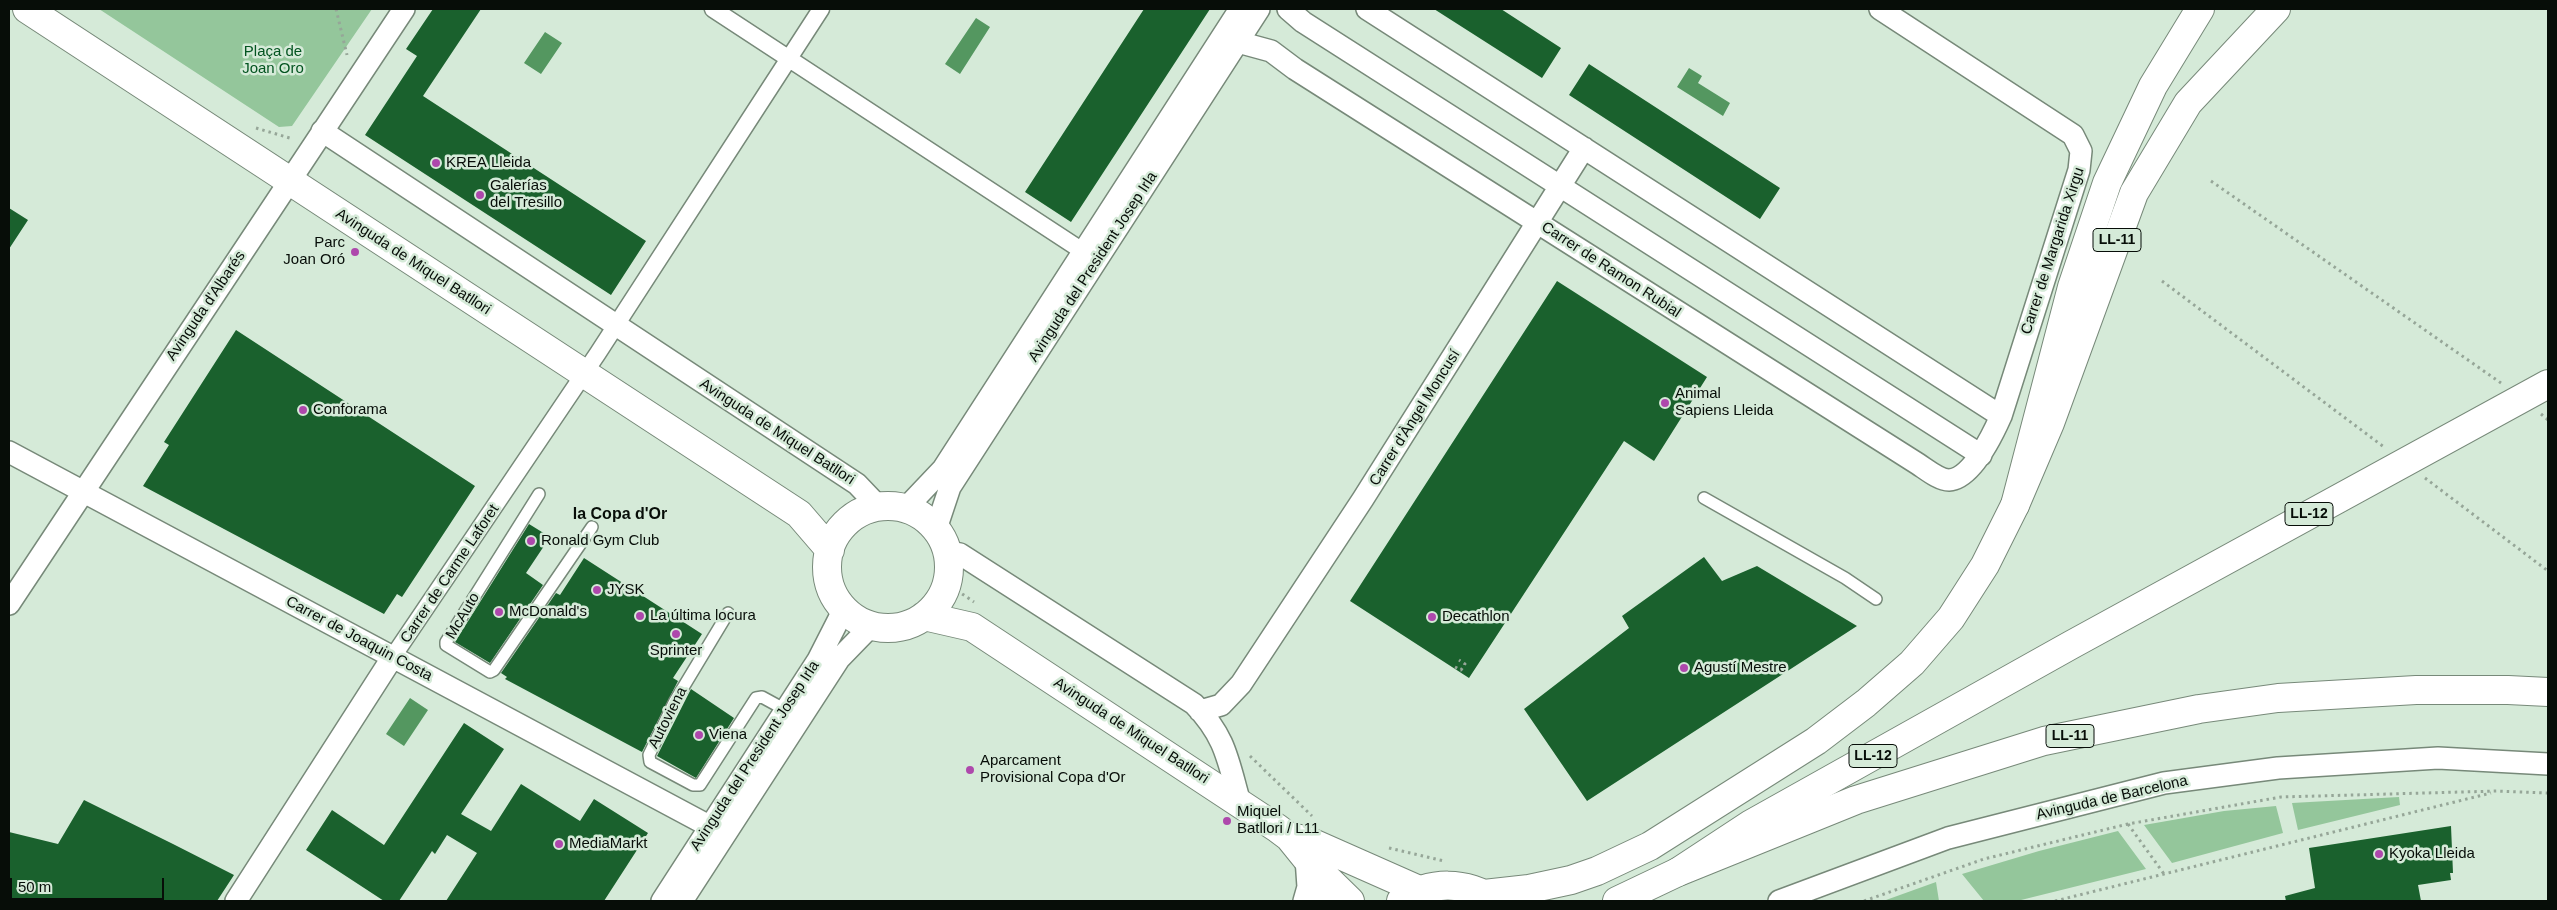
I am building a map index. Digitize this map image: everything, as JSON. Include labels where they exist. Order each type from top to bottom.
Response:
[{"type":"main road","name":"Avinguda de Miquel Batllori","points":[[27,9],[836,538]]},
{"type":"main road","points":[[2015,505],[2072,287],[2107,183],[2153,86],[2200,9]]},
{"type":"main road","name":"LL-11","points":[[1410,896],[1452,885],[1469,887],[1490,897],[1571,880],[1621,860],[1713,807],[1816,741],[1866,703],[1912,663],[1951,618],[1985,565],[2015,505],[2050,423],[2134,193],[2188,103],[2276,9]]},
{"type":"main road","name":"LL-12","points":[[1678,872],[1760,819],[2165,592],[2548,384]]},
{"type":"main road","points":[[878,506],[906,508],[928,520],[942,541],[949,568],[946,584],[941,596],[924,616],[898,627],[872,625],[857,619],[844,609],[833,594],[827,576],[836,538],[862,511],[878,506]]},
{"type":"main road","name":"Avinguda de Miquel Batllori","points":[[946,584],[972,627]]},
{"type":"main road","name":"Avinguda de Miquel Batllori","points":[[924,616],[972,627],[1240,803],[1289,837],[1314,866],[1350,901]]},
{"type":"main road","name":"LL-11","points":[[1617,901],[1678,872],[1856,800],[2044,741],[2180,713],[2278,698],[2416,690],[2548,692]]},
{"type":"main road","name":"Avinguda de Miquel Batllori","points":[[1289,837],[1306,840],[1410,896]]},
{"type":"main road","points":[[1314,866],[1327,901]]},
{"type":"main road","points":[[1638,901],[1678,872]]},
{"type":"street","name":"Avinguda d'Albarés","points":[[9,604],[404,9]]},
{"type":"street","points":[[713,9],[1084,252]]},
{"type":"street","name":"Carrer de Carme Laforet","points":[[236,901],[392,658],[616,326],[821,9]]},
{"type":"street","name":"Avinguda del President Josep Irla","points":[[906,508],[943,469],[1240,9]]},
{"type":"street","name":"Avinguda del President Josep Irla","points":[[942,541],[950,487],[1259,9]]},
{"type":"street","points":[[1288,9],[1303,22],[1981,455]]},
{"type":"street","points":[[1367,9],[2001,416]]},
{"type":"street","name":"Carrer de Margarida Xirgu","points":[[1880,9],[2073,135],[2081,151],[2079,170],[2001,416]]},
{"type":"street","name":"Carrer de Ramon Rubial","points":[[1238,42],[1271,51],[1295,69],[1743,356],[1940,478],[1949,480],[1958,477],[1981,455],[1988,445],[2001,416]]},
{"type":"street","name":"Avinguda de Miquel Batllori","points":[[322,132],[857,484],[878,506]]},
{"type":"street","name":"Carrer d'Àngel Moncusí","points":[[1200,711],[1216,708],[1221,705],[1241,684],[1342,531],[1584,148]]},
{"type":"street","name":"Carrer de Joaquin Costa","points":[[9,452],[709,826]]},
{"type":"street","points":[[942,541],[1194,704],[1222,740],[1240,803]]},
{"type":"street","name":"Avinguda del President Josep Irla","points":[[662,901],[784,709],[818,660],[844,609]]},
{"type":"street","name":"Avinguda del President Josep Irla","points":[[682,901],[839,659],[872,625]]},
{"type":"street","name":"Carrer d'Àngel Moncusí","points":[[1222,740],[1226,717],[1237,699],[1241,684]]},
{"type":"street","name":"Avinguda de Barcelona","points":[[1779,901],[1948,838],[2164,782],[2278,768],[2438,758],[2548,764]]},
{"type":"street","points":[[1304,901],[1314,866]]},
{"type":"lane","name":"McAuto","points":[[539,494],[446,642],[446,645],[490,672],[494,670],[592,527]]},
{"type":"lane","points":[[1704,498],[1845,578],[1876,599]]},
{"type":"lane","name":"Autoviena","points":[[728,613],[675,701],[649,755],[650,762],[693,785],[700,785],[756,698],[762,697],[784,709]]},
{"type":"path","points":[[336,9],[347,55]]},
{"type":"path","points":[[2211,181],[2522,398],[2548,420]]},
{"type":"path","points":[[2162,281],[2548,571]]},
{"type":"path","points":[[1454,669],[1461,670],[1465,664],[1460,660]]},
{"type":"path","points":[[2055,901],[2497,791]]},
{"type":"path","points":[[1864,901],[1984,859],[2128,824],[2282,797],[2497,791],[2548,793]]},
{"type":"path","points":[[2128,824],[2164,874]]},
{"type":"green space","name":"Plaça de Joan Oro","points":[[99,9],[372,9],[292,126],[279,127]]},
{"type":"green space","points":[[2399,797],[2400,805],[2298,830],[2292,803]]},
{"type":"green space","points":[[2276,806],[2283,833],[2172,863],[2144,825],[2224,811]]},
{"type":"green space","points":[[2118,831],[2146,869],[2017,901],[1984,901],[1962,874],[2039,851]]},
{"type":"green space","points":[[1936,882],[1939,901],[1883,901],[1886,900]]},
{"type":"shaded area","points":[[976,18],[990,27],[960,74],[945,64]]},
{"type":"shaded area","points":[[545,32],[562,43],[541,74],[524,63]]},
{"type":"shaded area","points":[[1689,68],[1702,76],[1698,83],[1730,103],[1723,116],[1677,87]]},
{"type":"shaded area","points":[[410,698],[428,710],[404,746],[386,734]]},
{"type":"building","points":[[433,9],[481,9],[423,96],[646,241],[611,295],[365,135],[417,56],[406,49]]},
{"type":"building","points":[[1144,9],[1210,9],[1071,222],[1025,192]]},
{"type":"building","points":[[1434,9],[1501,9],[1561,48],[1542,78]]},
{"type":"building","points":[[1589,64],[1780,188],[1760,219],[1569,95]]},
{"type":"building","points":[[9,208],[28,220],[9,249]]},
{"type":"building","points":[[1557,281],[1707,377],[1654,461],[1624,441],[1469,678],[1350,601]]},
{"type":"building","points":[[236,330],[475,486],[402,597],[397,594],[384,614],[143,486],[169,445],[164,442]]},
{"type":"building","name":"McDonald's","points":[[529,524],[550,537],[526,573],[543,585],[490,663],[455,642]]},
{"type":"building","name":"Agustí Mestre","points":[[1704,557],[1722,581],[1757,566],[1857,626],[1587,801],[1524,709],[1629,628],[1622,616]]},
{"type":"building","points":[[584,558],[702,634],[673,678],[678,681],[642,752],[505,679],[507,677],[501,673],[556,593],[560,595]]},
{"type":"building","name":"Viena","points":[[691,689],[734,718],[696,778],[657,756]]},
{"type":"building","points":[[464,723],[504,749],[461,814],[491,831],[521,784],[580,821],[594,799],[648,833],[604,901],[446,901],[477,853],[447,835],[435,854],[432,851],[399,901],[384,901],[306,850],[332,810],[384,845]]},
{"type":"building","points":[[84,800],[234,875],[217,901],[9,901],[9,832],[58,844]]},
{"type":"building","points":[[2451,826],[2453,873],[2450,873],[2451,880],[2418,885],[2421,901],[2286,901],[2285,896],[2315,888],[2309,848]]},
{"type":"place","name":"KREA Lleida","points":[[436,163]]},
{"type":"place","name":"Galerías del Tresillo","points":[[480,195]]},
{"type":"place","name":"Parc Joan Oró","points":[[355,252]]},
{"type":"place","name":"Animal Sapiens Lleida","points":[[1665,403]]},
{"type":"place","name":"Conforama","points":[[303,410]]},
{"type":"place","name":"Ronald Gym Club","points":[[531,541]]},
{"type":"place","name":"JYSK","points":[[597,590]]},
{"type":"place","name":"McDonald's","points":[[499,612]]},
{"type":"place","name":"La última locura","points":[[640,616]]},
{"type":"place","name":"Decathlon","points":[[1432,617]]},
{"type":"place","name":"Sprinter","points":[[676,634]]},
{"type":"place","name":"Agustí Mestre","points":[[1684,668]]},
{"type":"place","name":"Viena","points":[[699,735]]},
{"type":"place","name":"Aparcament Provisional Copa d'Or","points":[[970,770]]},
{"type":"place","name":"Miquel Batllori / L11","points":[[1227,821]]},
{"type":"place","name":"MediaMarkt","points":[[559,844]]},
{"type":"place","name":"Kyoka Lleida","points":[[2379,854]]},
{"type":"district","name":"la Copa d'Or","points":[[620,515]]}]
